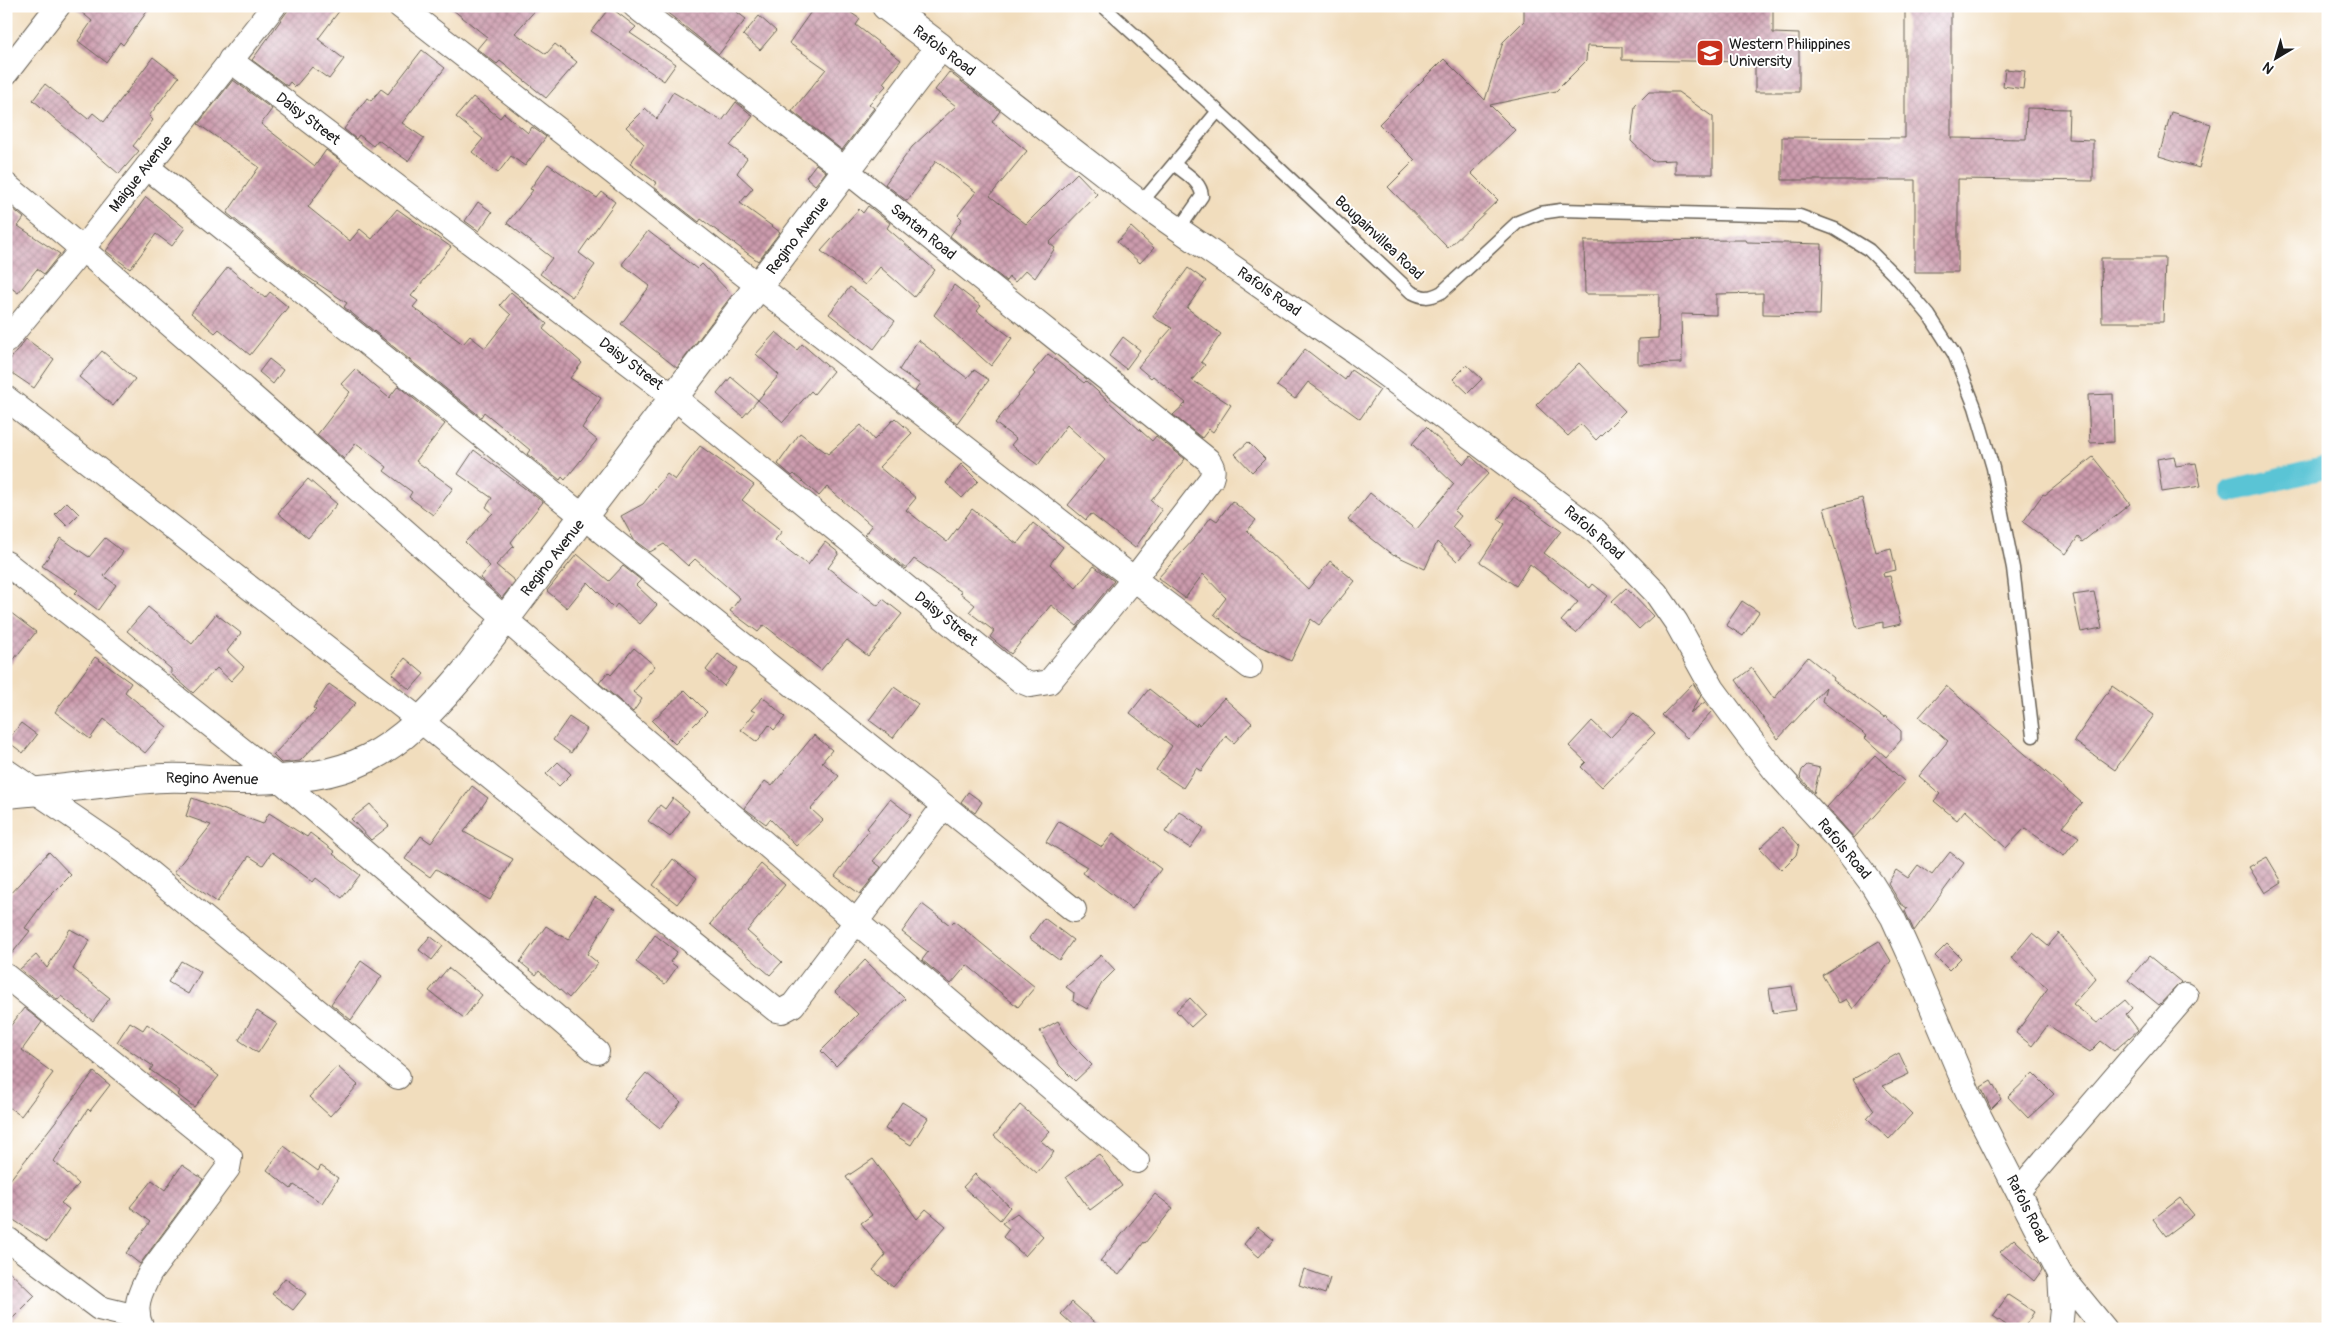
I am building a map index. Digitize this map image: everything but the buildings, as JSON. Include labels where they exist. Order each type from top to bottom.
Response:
[{"type":"street","points":[[6,73],[58,6]]},
{"type":"street","name":"Maigue Avenue","points":[[6,341],[83,248],[274,6]]},
{"type":"street","points":[[400,6],[1134,579],[1250,667]]},
{"type":"street","name":"Santan Road","points":[[635,6],[847,171],[1208,460],[1214,473],[1211,479],[1134,579]]},
{"type":"street","name":"Rafols Road","points":[[886,6],[1141,203],[1355,352],[1596,531],[1656,593],[1676,622],[1713,689],[1751,740],[1793,791],[1842,844],[1872,884],[1893,918],[1972,1102],[2060,1274],[2105,1329]]},
{"type":"street","name":"Regino Avenue","points":[[6,794],[164,778],[280,780],[314,776],[344,770],[372,757],[395,743],[421,721],[465,672],[940,47]]},
{"type":"street","name":"Daisy Street","points":[[230,60],[675,398],[1022,681],[1031,685],[1049,682],[1134,579]]},
{"type":"street","points":[[147,167],[1074,910]]},
{"type":"street","points":[[6,185],[83,248],[505,619],[857,924],[1137,1161]]},
{"type":"street","points":[[6,398],[421,721],[776,1010],[782,1011],[793,1005],[857,924],[944,806]]},
{"type":"street","points":[[6,562],[280,780],[597,1052]]},
{"type":"street","points":[[6,771],[123,851],[398,1077]]},
{"type":"street","points":[[6,976],[230,1157],[228,1168],[150,1273],[139,1296],[139,1323],[99,1308],[6,1238]]},
{"type":"street","points":[[2018,1191],[2186,995]]},
{"type":"street","name":"Rafols Road","points":[[2060,1274],[2062,1309],[2060,1329]]},
{"type":"lane","name":"Bougainvillea Road","points":[[1103,6],[1411,292],[1423,298],[1433,297],[1442,292],[1518,222],[1540,213],[1580,210],[1800,216],[1835,229],[1869,250],[1929,315],[1954,354],[1975,407],[1993,468],[2013,568],[2034,736]]},
{"type":"lane","points":[[1141,203],[1218,111]]},
{"type":"lane","points":[[1174,164],[1197,184],[1201,189],[1202,196],[1179,230]]},
{"type":"waterway","points":[[2232,491],[2328,467]]},
{"type":"place","name":"Western Philippines University","points":[[1710,53]]}]
